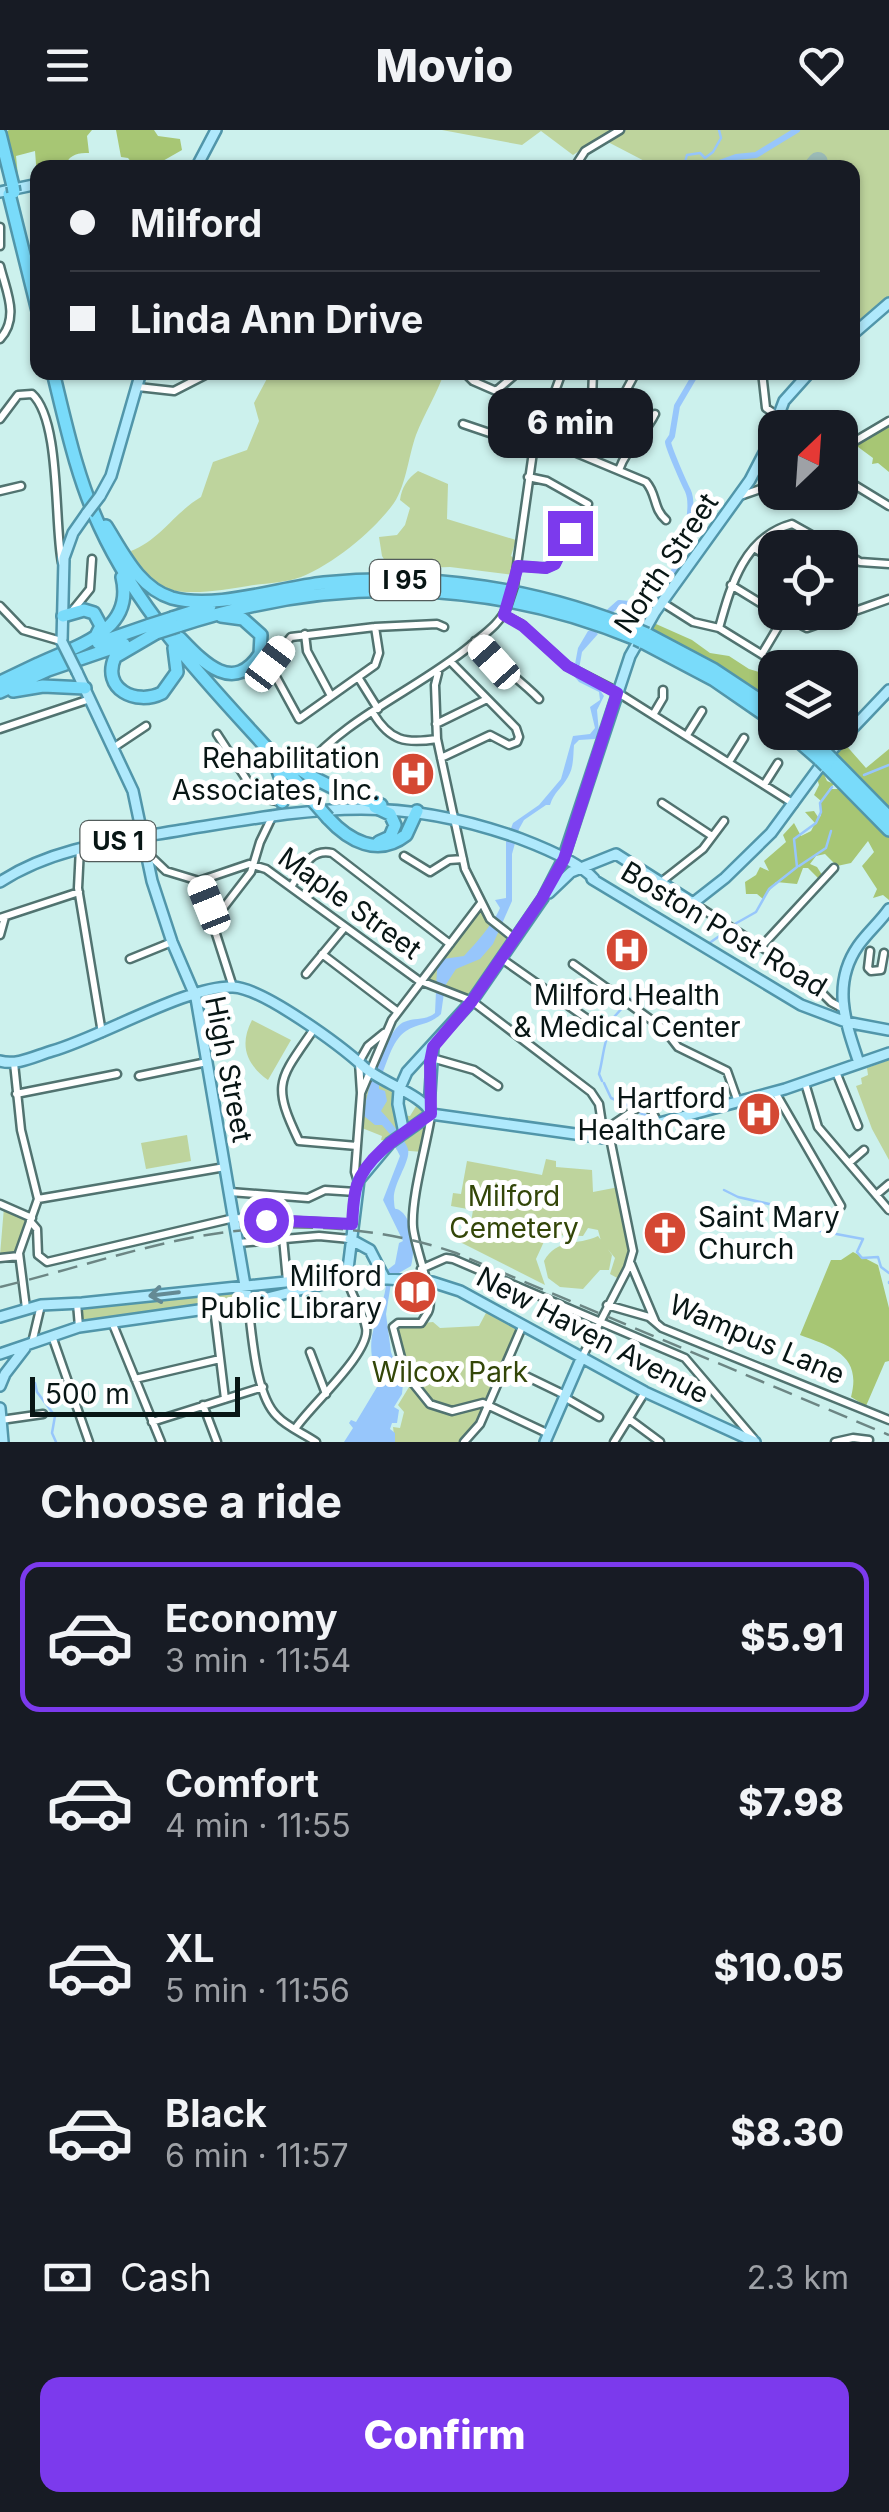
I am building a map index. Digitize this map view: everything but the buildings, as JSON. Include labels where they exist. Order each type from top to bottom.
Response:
[{"type":"highway","points":[[0,134],[30,278]]},
{"type":"highway","points":[[0,158],[30,261]]},
{"type":"highway","points":[[57,380],[80,460],[106,526],[164,626],[177,656],[175,678],[156,696],[129,696],[114,681],[112,662],[121,651],[164,626],[237,617],[260,632],[261,651],[244,670],[221,672],[164,626]]},
{"type":"highway","points":[[32,667],[95,638],[114,623],[124,600],[123,580],[81,479],[57,380]]},
{"type":"highway","points":[[106,526],[140,578],[167,596],[202,601],[267,592]]},
{"type":"highway","points":[[113,554],[164,626],[351,839],[381,846],[406,835],[418,811]]},
{"type":"highway","name":"I 95","points":[[0,682],[32,667],[267,592],[368,580],[460,584],[540,598],[705,664],[758,699]]},
{"type":"highway","name":"I 95","points":[[0,694],[48,670],[164,626],[290,596],[415,589],[534,606],[641,637],[758,710]]},
{"type":"highway","points":[[63,616],[84,610],[94,613],[101,626],[95,638]]},
{"type":"highway","points":[[0,694],[26,688],[80,685]]},
{"type":"highway","points":[[263,740],[278,771],[282,802]]},
{"type":"highway","points":[[813,750],[889,817]]},
{"type":"highway","points":[[817,750],[889,830]]},
{"type":"highway","points":[[300,777],[395,808]]},
{"type":"highway","points":[[330,818],[358,838],[385,841],[394,832],[395,822],[387,812],[375,808]]},
{"type":"main road","points":[[200,160],[216,130]]},
{"type":"main road","points":[[860,328],[889,303]]},
{"type":"main road","points":[[62,642],[63,564],[72,536],[110,479],[139,380]]},
{"type":"main road","name":"North Street","points":[[781,410],[786,397],[802,380]]},
{"type":"main road","name":"North Street","points":[[399,1090],[410,1068],[429,1054],[472,1001],[542,898],[564,859],[630,656],[758,464]]},
{"type":"main road","name":"High Street","points":[[62,642],[134,792],[145,852],[172,942],[194,994],[248,1303]]},
{"type":"main road","points":[[542,898],[564,877],[616,850],[693,903],[743,862],[794,804],[832,750],[889,690]]},
{"type":"main road","points":[[273,815],[282,802]]},
{"type":"main road","name":"Boston Post Road","points":[[0,882],[42,860],[80,847],[334,808],[418,811],[511,835],[564,859],[794,1000],[846,1022],[889,1030]]},
{"type":"main road","points":[[859,1063],[842,1008],[847,971],[862,941],[889,909]]},
{"type":"main road","points":[[4,1064],[102,1034],[194,994],[233,987],[314,1028],[376,1077],[430,1111],[605,1136],[776,1092],[889,1053]]},
{"type":"main road","points":[[429,1054],[430,1111]]},
{"type":"main road","points":[[399,1090],[402,1134]]},
{"type":"main road","points":[[347,1277],[357,1187],[390,1143],[430,1111]]},
{"type":"main road","points":[[350,1239],[370,1250],[386,1277]]},
{"type":"main road","points":[[0,1317],[41,1305],[288,1281],[386,1277]]},
{"type":"main road","name":"New Haven Avenue","points":[[386,1277],[457,1289],[644,1392],[756,1442]]},
{"type":"main road","points":[[0,1352],[79,1327],[248,1303],[327,1280]]},
{"type":"main road","points":[[0,1381],[29,1345]]},
{"type":"main road","points":[[547,1438],[582,1359]]},
{"type":"main road","points":[[0,1408],[4,1442]]},
{"type":"street","points":[[580,160],[589,148],[620,130]]},
{"type":"street","points":[[0,226],[0,246]]},
{"type":"street","points":[[0,270],[12,316],[10,327],[0,338]]},
{"type":"street","points":[[138,387],[171,392],[195,380]]},
{"type":"street","points":[[472,380],[496,391],[509,380]]},
{"type":"street","points":[[217,734],[254,794],[282,802],[320,752],[345,730],[438,672],[505,611],[518,566],[534,448],[559,380]]},
{"type":"street","points":[[571,450],[592,400],[593,380]]},
{"type":"street","points":[[592,400],[609,407],[618,405],[632,380]]},
{"type":"street","points":[[763,380],[769,410]]},
{"type":"street","points":[[0,419],[18,395],[28,393],[38,400],[50,440],[63,564]]},
{"type":"street","points":[[619,470],[628,450],[644,435],[656,414]]},
{"type":"street","points":[[858,439],[889,421]]},
{"type":"street","points":[[463,424],[534,448]]},
{"type":"street","points":[[538,437],[649,484],[656,510],[666,520]]},
{"type":"street","points":[[528,477],[547,481],[588,504]]},
{"type":"street","points":[[0,491],[20,486]]},
{"type":"street","points":[[858,486],[889,506]]},
{"type":"street","points":[[739,496],[758,490]]},
{"type":"street","points":[[779,530],[792,524],[803,530]]},
{"type":"street","points":[[518,566],[546,568],[555,564],[569,536],[569,526]]},
{"type":"street","points":[[719,628],[731,585],[758,543]]},
{"type":"street","points":[[754,548],[758,550]]},
{"type":"street","points":[[63,616],[89,592],[92,559]]},
{"type":"street","points":[[858,561],[889,564]]},
{"type":"street","points":[[731,585],[758,601]]},
{"type":"street","points":[[858,608],[889,599]]},
{"type":"street","points":[[663,602],[693,622],[719,628],[758,652]]},
{"type":"street","points":[[0,606],[4,617],[23,630],[62,642]]},
{"type":"street","points":[[505,611],[577,671],[794,804]]},
{"type":"street","points":[[375,626],[378,660],[300,719],[270,664],[291,637],[375,626],[444,626]]},
{"type":"street","points":[[305,634],[306,651],[330,694]]},
{"type":"street","points":[[475,642],[539,699]]},
{"type":"street","points":[[441,758],[490,735],[508,745],[517,742],[518,730],[450,662]]},
{"type":"street","points":[[438,672],[437,739],[462,859],[492,921],[514,938]]},
{"type":"street","points":[[358,677],[383,730],[415,741],[437,739]]},
{"type":"street","points":[[0,729],[80,685]]},
{"type":"street","points":[[654,716],[664,698],[663,690]]},
{"type":"street","points":[[436,724],[487,698]]},
{"type":"street","points":[[687,735],[702,710]]},
{"type":"street","points":[[113,748],[146,726]]},
{"type":"street","points":[[729,762],[744,738]]},
{"type":"street","points":[[764,785],[778,764]]},
{"type":"street","points":[[662,803],[712,836]]},
{"type":"street","points":[[214,921],[247,878],[273,815]]},
{"type":"street","points":[[662,882],[703,849],[724,821]]},
{"type":"street","points":[[80,847],[78,892],[102,1034]]},
{"type":"street","points":[[145,852],[170,874],[200,882],[233,987]]},
{"type":"street","points":[[291,887],[312,855],[332,853],[450,944]]},
{"type":"street","points":[[404,856],[430,872],[449,860],[462,859]]},
{"type":"street","name":"Maple Street","points":[[200,882],[253,864],[291,887],[421,982],[472,1001],[594,1094],[631,1228],[630,1263]]},
{"type":"street","points":[[762,948],[834,868]]},
{"type":"street","points":[[0,935],[2,917],[78,892]]},
{"type":"street","points":[[230,1192],[308,1198],[324,1190],[357,1187],[359,1062],[482,902]]},
{"type":"street","points":[[693,903],[802,974],[842,1008]]},
{"type":"street","points":[[306,974],[344,927]]},
{"type":"street","points":[[862,941],[870,950],[868,968],[881,970],[886,950],[870,950]]},
{"type":"street","points":[[130,959],[172,942]]},
{"type":"street","points":[[322,954],[398,1012]]},
{"type":"street","points":[[500,958],[586,1018]]},
{"type":"street","points":[[573,964],[664,1029],[676,1046],[728,1071],[738,1102]]},
{"type":"street","points":[[314,1028],[284,1075],[282,1106],[299,1141],[357,1146]]},
{"type":"street","points":[[361,1093],[376,1077],[385,1032]]},
{"type":"street","points":[[429,1054],[474,1070],[498,1086]]},
{"type":"street","points":[[139,1076],[207,1062]]},
{"type":"street","points":[[4,1064],[16,1094],[38,1199],[18,1256],[26,1308]]},
{"type":"street","points":[[836,1072],[858,1126]]},
{"type":"street","points":[[16,1094],[117,1074]]},
{"type":"street","points":[[805,1083],[818,1127],[889,1210]]},
{"type":"street","points":[[776,1092],[841,1206]]},
{"type":"street","points":[[605,1136],[643,1104],[658,1124]]},
{"type":"street","points":[[430,1111],[413,1222],[420,1269],[427,1284],[428,1312],[421,1323],[393,1327],[405,1373],[424,1400],[446,1411],[477,1403],[547,1438]]},
{"type":"street","points":[[849,1163],[864,1150]]},
{"type":"street","points":[[38,1199],[225,1167]]},
{"type":"street","points":[[876,1195],[889,1184]]},
{"type":"street","points":[[0,1204],[31,1220],[37,1229],[38,1256],[48,1262],[234,1218],[352,1224]]},
{"type":"street","points":[[238,1243],[319,1236],[350,1239]]},
{"type":"street","points":[[283,1238],[288,1281]]},
{"type":"street","points":[[0,1258],[18,1256]]},
{"type":"street","points":[[420,1269],[442,1259],[453,1259],[686,1358],[756,1442]]},
{"type":"street","points":[[582,1359],[630,1263]]},
{"type":"street","points":[[630,1263],[655,1320]]},
{"type":"street","points":[[295,1428],[362,1346],[366,1334],[347,1277]]},
{"type":"street","points":[[77,1303],[79,1327]]},
{"type":"street","name":"High Street","points":[[248,1303],[262,1387],[274,1413],[316,1442]]},
{"type":"street","points":[[29,1345],[41,1305]]},
{"type":"street","name":"Wampus Lane","points":[[606,1305],[655,1320],[662,1328],[889,1420]]},
{"type":"street","points":[[214,1307],[225,1399]]},
{"type":"street","points":[[112,1321],[161,1442]]},
{"type":"street","points":[[464,1442],[479,1425],[522,1327]]},
{"type":"street","points":[[52,1336],[89,1442]]},
{"type":"street","points":[[310,1352],[326,1394]]},
{"type":"street","points":[[135,1380],[220,1358]]},
{"type":"street","points":[[505,1366],[600,1416]]},
{"type":"street","points":[[152,1422],[262,1387]]},
{"type":"street","points":[[614,1442],[644,1392]]},
{"type":"street","points":[[203,1405],[217,1442]]},
{"type":"street","points":[[1,1420],[44,1414]]},
{"type":"street","points":[[630,1419],[660,1442]]},
{"type":"street","points":[[835,1442],[869,1440]]},
{"type":"green space","points":[[92,130],[87,136],[89,153],[69,160],[36,160],[35,151],[16,156],[19,186],[4,133]]},
{"type":"green space","points":[[116,130],[154,130],[158,136],[180,139],[182,150],[164,160],[121,157]]},
{"type":"green space","points":[[442,130],[611,130],[573,155],[541,131],[522,145]]},
{"type":"green space","points":[[626,130],[889,130],[889,297],[860,322],[860,160],[643,160],[606,141]]},
{"type":"green space","points":[[266,380],[441,380],[416,435],[396,500],[373,527],[338,556],[295,579],[215,591],[179,591],[148,581],[131,551],[151,540],[201,497],[213,462],[247,450],[259,421],[254,403]]},
{"type":"green space","points":[[889,423],[889,472],[878,463],[872,464],[873,458],[858,447],[858,442]]},
{"type":"green space","points":[[418,471],[448,484],[447,519],[516,540],[511,556],[513,575],[450,567],[390,569],[382,556],[379,537],[397,535],[405,525],[410,508],[400,500],[401,495]]},
{"type":"green space","points":[[656,624],[710,653],[729,656],[758,672],[758,692],[712,662],[651,631]]},
{"type":"green space","points":[[889,749],[889,809],[834,753],[850,750],[866,768]]},
{"type":"green space","points":[[822,770],[827,781],[834,784],[829,789],[841,789],[889,837],[889,900],[883,895],[873,898],[877,889],[862,866],[874,852],[868,841],[851,863],[837,866],[825,854],[816,856],[810,864],[824,878],[820,880],[803,868],[797,884],[776,882],[763,899],[757,894],[746,894],[745,882],[760,867],[769,871],[764,861],[786,842],[783,835],[794,823],[801,836],[811,831],[815,823],[805,812],[814,811],[821,816],[821,801],[814,795]]},
{"type":"green space","points":[[479,909],[510,937],[470,996],[425,980]]},
{"type":"green space","points":[[252,1020],[291,1040],[268,1080],[254,1067],[247,1053],[246,1038]]},
{"type":"green space","points":[[889,1060],[889,1160],[856,1086],[868,1075],[867,1068]]},
{"type":"green space","points":[[374,1078],[395,1090],[401,1115],[410,1116],[418,1103],[427,1109],[423,1152],[397,1150],[391,1141],[381,1140],[382,1136],[362,1128],[366,1095]]},
{"type":"green space","points":[[187,1135],[191,1161],[146,1169],[141,1143]]},
{"type":"green space","name":"Milford Cemetery","points":[[546,1159],[556,1161],[556,1167],[592,1170],[593,1192],[619,1187],[628,1245],[619,1279],[610,1274],[615,1258],[601,1241],[598,1230],[588,1228],[583,1236],[547,1235],[536,1259],[545,1285],[460,1242],[470,1229],[473,1210],[451,1206],[453,1193],[461,1194],[467,1161],[542,1175]]},
{"type":"green space","points":[[4,1207],[29,1219],[16,1253],[0,1255]]},
{"type":"green space","points":[[598,1236],[612,1255],[609,1270],[600,1270],[583,1289],[560,1287],[548,1278],[544,1261],[549,1254],[561,1246]]},
{"type":"green space","points":[[853,1252],[878,1265],[889,1308],[889,1361],[885,1362],[866,1406],[851,1397],[852,1372],[842,1355],[800,1335],[831,1260],[841,1260]]},
{"type":"green space","points":[[242,1288],[245,1301],[81,1322],[80,1306]]},
{"type":"green space","name":"Wilcox Park","points":[[487,1311],[519,1329],[480,1419],[461,1442],[395,1442],[393,1427],[400,1428],[404,1412],[398,1405],[409,1387],[390,1326],[433,1322],[440,1328],[479,1326]]},
{"type":"water","points":[[588,631],[598,634],[582,652],[578,675],[597,686],[604,696],[597,710],[599,733],[595,739],[579,740],[574,745],[566,781],[550,805],[524,820],[519,829],[512,854],[512,901],[493,944],[480,959],[456,969],[445,986],[441,1014],[401,1035],[379,1081],[387,1101],[381,1111],[408,1149],[394,1201],[409,1224],[412,1260],[411,1266],[392,1277],[386,1314],[391,1352],[403,1384],[394,1407],[399,1410],[397,1423],[392,1423],[390,1429],[395,1433],[395,1442],[344,1442],[353,1428],[349,1423],[356,1422],[377,1387],[372,1336],[384,1296],[386,1271],[395,1264],[399,1243],[403,1241],[383,1200],[400,1156],[396,1141],[382,1125],[375,1125],[364,1116],[372,1080],[397,1027],[435,1013],[437,969],[443,959],[464,956],[497,914],[500,908],[495,900],[506,898],[506,842],[513,823],[539,805],[561,779],[573,736],[590,734],[595,728],[590,707],[600,700],[599,692],[573,675],[578,648]]},
{"type":"waterway","points":[[686,160],[687,155],[700,153],[705,158],[713,152],[721,138],[719,130]]},
{"type":"waterway","points":[[728,160],[756,155],[797,130]]},
{"type":"waterway","points":[[610,611],[619,603],[639,605],[666,583],[678,561],[689,523],[690,499],[668,442],[677,406],[692,380]]},
{"type":"waterway","points":[[864,775],[889,765]]},
{"type":"waterway","points":[[733,925],[756,912],[769,889],[797,867],[794,839],[816,823],[820,803],[832,787]]},
{"type":"waterway","points":[[799,866],[826,848],[831,831]]},
{"type":"waterway","points":[[708,944],[728,930]]},
{"type":"waterway","points":[[629,1000],[642,991]]},
{"type":"waterway","points":[[602,1081],[599,1074],[606,1041],[614,1017],[625,1005]]},
{"type":"waterway","points":[[604,1083],[611,1098],[631,1107]]},
{"type":"waterway","points":[[636,1111],[654,1119]]},
{"type":"waterway","points":[[724,1190],[778,1206],[804,1228],[863,1239],[857,1252],[862,1258],[878,1257],[881,1267],[889,1273]]},
{"type":"waterway","points":[[35,1383],[55,1416],[52,1433],[56,1442]]},
{"type":"railway","points":[[0,1287],[218,1233],[322,1228],[390,1236],[456,1253],[889,1435]]},
{"type":"place","name":"Rehabilitation Associates, Inc.","points":[[413,774]]},
{"type":"place","name":"Milford Health & Medical Center","points":[[627,950]]},
{"type":"place","name":"Hartford HealthCare","points":[[759,1114]]},
{"type":"place","name":"Saint Mary Church","points":[[665,1233]]},
{"type":"place","name":"Milford Public Library","points":[[415,1292]]},
{"type":"route","points":[[266,1220],[352,1224],[362,1175],[390,1143],[431,1114],[433,1047],[472,1001],[564,859],[617,693],[567,666],[523,626],[504,615],[518,566],[546,568],[555,564],[570,533]]}]
